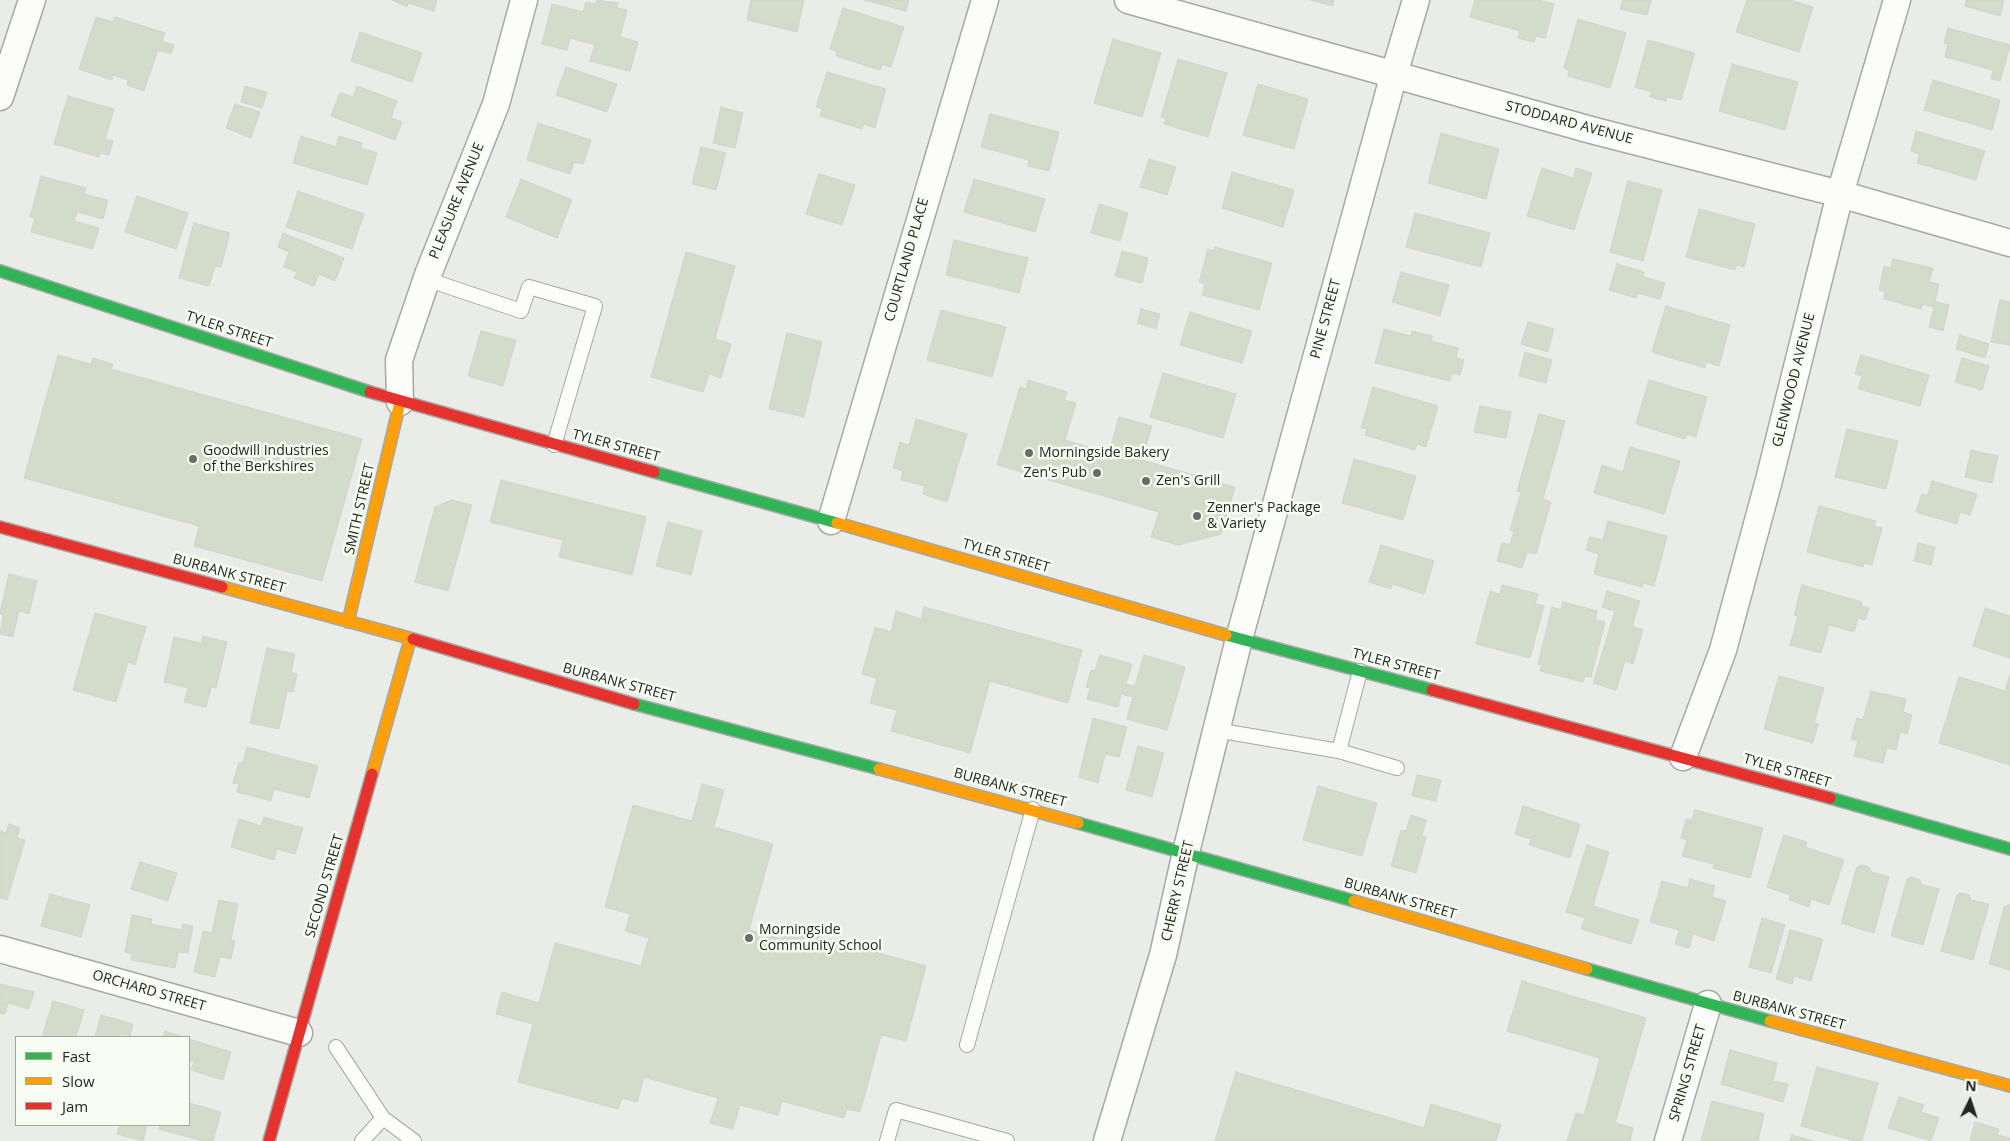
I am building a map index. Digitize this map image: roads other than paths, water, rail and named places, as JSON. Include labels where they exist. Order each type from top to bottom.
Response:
[{"type":"street","points":[[0,97],[32,0]]},
{"type":"street","name":"PLEASURE AVENUE","points":[[400,402],[399,360],[426,279],[496,104],[524,0]]},
{"type":"street","name":"COURTLAND PLACE","points":[[831,521],[984,0]]},
{"type":"street","name":"STODDARD AVENUE","points":[[1128,0],[1591,130],[1840,194],[2010,243]]},
{"type":"street","name":"PINE STREET","points":[[1239,639],[1416,0]]},
{"type":"street","name":"GLENWOOD AVENUE","points":[[1683,757],[1722,650],[1730,622],[1769,480],[1840,194],[1897,0]]},
{"type":"street","name":"TYLER STREET","points":[[0,271],[400,402],[831,521],[1239,639],[1683,757],[2010,849]]},
{"type":"street","name":"SMITH STREET","points":[[348,622],[400,402]]},
{"type":"street","name":"BURBANK STREET","points":[[0,527],[348,622],[625,701],[1033,809],[1708,1004],[2010,1086]]},
{"type":"street","name":"CHERRY STREET","points":[[1107,1141],[1163,955],[1186,852],[1239,639]]},
{"type":"street","name":"SECOND STREET","points":[[269,1141],[410,640]]},
{"type":"street","name":"ORCHARD STREET","points":[[0,949],[299,1033]]},
{"type":"street","name":"SPRING STREET","points":[[1668,1141],[1708,1004]]},
{"type":"lane","points":[[426,279],[522,311],[529,287],[595,306],[554,445]]},
{"type":"lane","points":[[1339,751],[1360,671]]},
{"type":"lane","points":[[1216,730],[1339,751],[1397,768]]},
{"type":"lane","points":[[967,1045],[1033,809]]},
{"type":"lane","points":[[336,1047],[383,1118],[414,1141]]},
{"type":"lane","points":[[887,1141],[896,1110],[1007,1141]]},
{"type":"lane","points":[[362,1141],[383,1118]]},
{"type":"place","name":"Morningside Bakery","points":[[1029,453]]},
{"type":"place","name":"Goodwill Industries of the Berkshires","points":[[193,459]]},
{"type":"place","name":"Zen's Pub","points":[[1097,473]]},
{"type":"place","name":"Zen's Grill","points":[[1146,481]]},
{"type":"place","name":"Zenner's Package & Variety","points":[[1197,516]]},
{"type":"place","name":"Morningside Community School","points":[[749,938]]}]
